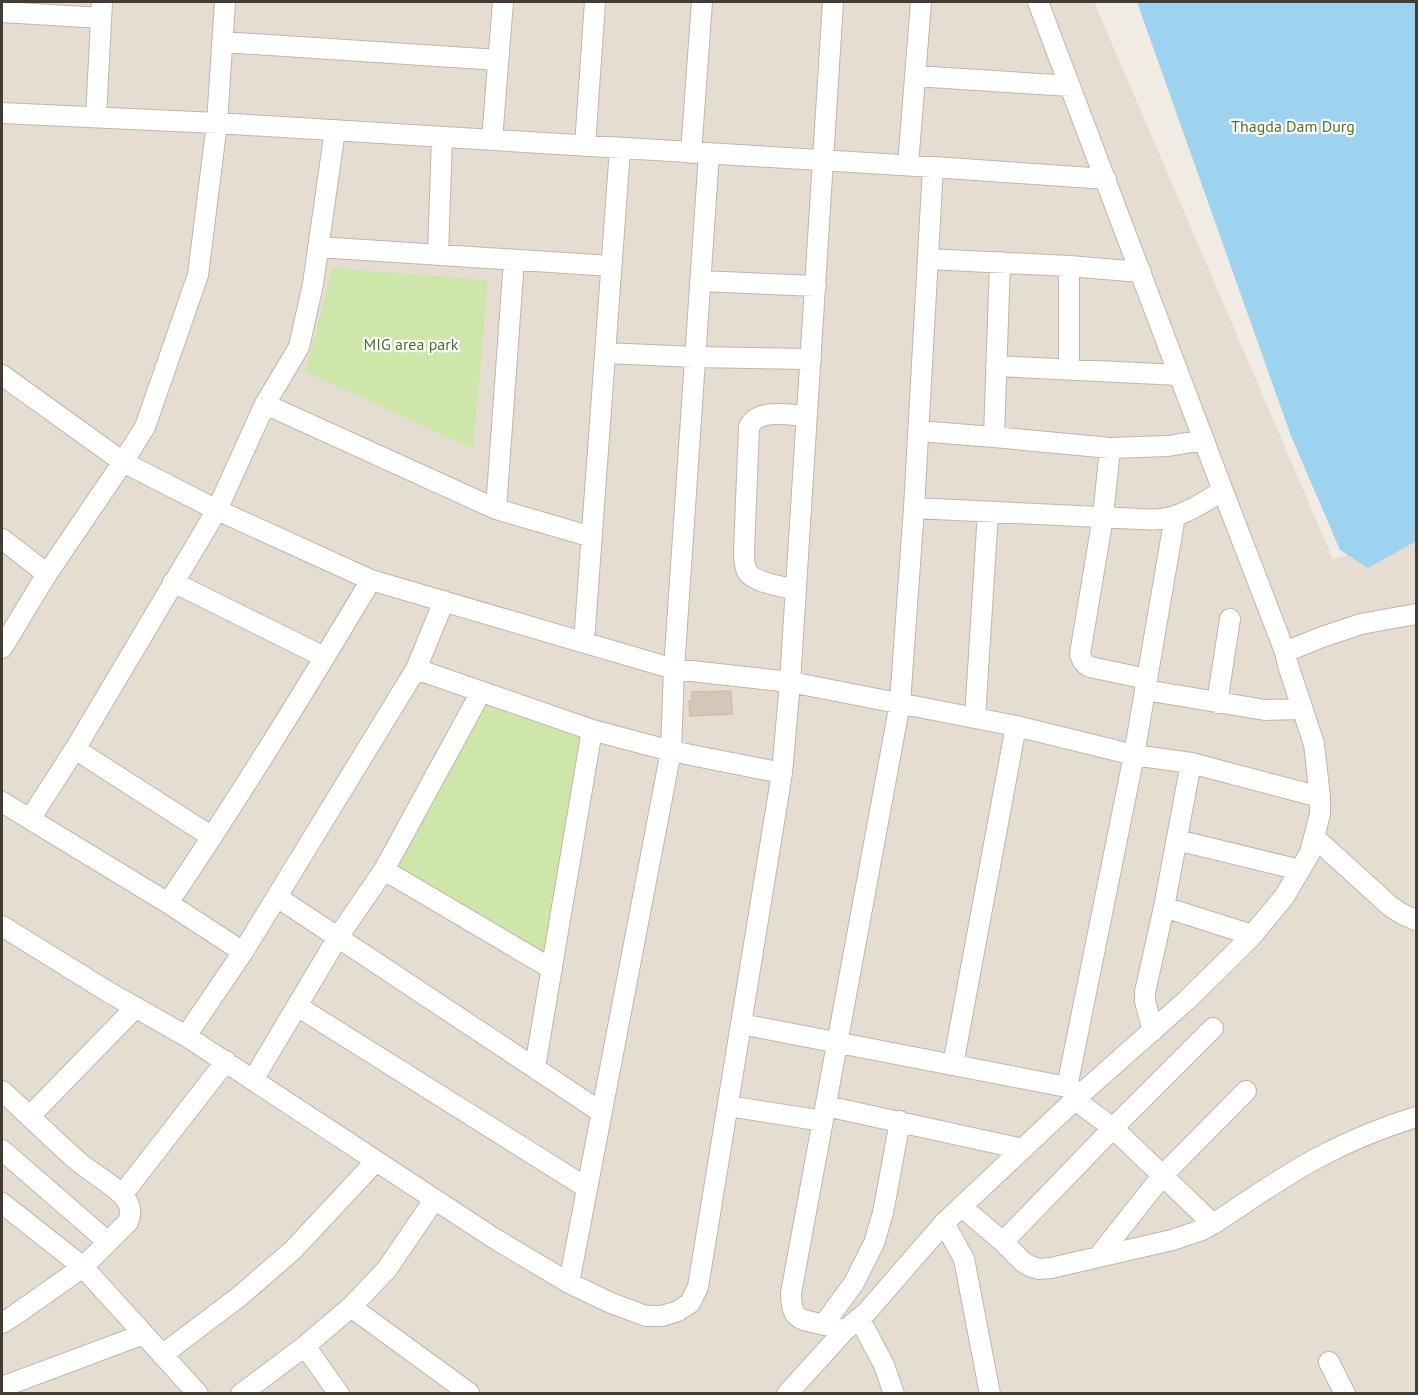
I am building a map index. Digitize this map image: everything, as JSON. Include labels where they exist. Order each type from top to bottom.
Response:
[{"type":"street","points":[[2,648],[47,574],[145,427],[198,275],[217,123],[225,2]]},
{"type":"street","points":[[492,140],[503,2]]},
{"type":"street","points":[[585,146],[596,2]]},
{"type":"street","points":[[569,1283],[671,751],[674,669],[700,281],[702,2]]},
{"type":"street","points":[[2,926],[186,1036],[492,1238],[569,1283],[611,1303],[646,1316],[662,1316],[678,1311],[690,1303],[698,1287],[782,773],[790,682],[833,2]]},
{"type":"street","points":[[908,165],[921,2]]},
{"type":"street","points":[[787,1394],[852,1324],[874,1304],[944,1223],[1023,1149],[1075,1093],[1153,1031],[1252,935],[1284,897],[1310,853],[1320,814],[1314,744],[1288,665],[1286,652],[1038,2]]},
{"type":"street","points":[[2,12],[102,10],[96,117]]},
{"type":"street","points":[[223,42],[498,60]]},
{"type":"street","points":[[915,76],[1070,86]]},
{"type":"street","points":[[2,112],[335,130],[1106,179]]},
{"type":"street","points":[[30,819],[75,749],[217,510],[265,404],[298,346],[313,284],[335,130]]},
{"type":"street","points":[[438,255],[442,137]]},
{"type":"street","points":[[584,642],[620,148]]},
{"type":"street","points":[[852,1324],[806,1322],[794,1314],[790,1293],[900,704],[914,508],[933,167]]},
{"type":"street","points":[[318,247],[611,266]]},
{"type":"street","points":[[928,259],[1141,272]]},
{"type":"street","points":[[496,509],[514,260]]},
{"type":"street","points":[[994,436],[1000,262]]},
{"type":"street","points":[[1069,266],[1069,369]]},
{"type":"street","points":[[700,281],[816,286]]},
{"type":"street","points":[[605,353],[811,359]]},
{"type":"street","points":[[996,366],[1179,375]]},
{"type":"street","points":[[2,375],[123,462],[217,510],[371,580],[674,669],[790,682],[1016,726],[1134,755],[1191,763],[1320,797]]},
{"type":"street","points":[[265,404],[496,509],[592,537]]},
{"type":"street","points":[[796,590],[755,579],[748,574],[746,569],[744,552],[749,427],[755,418],[764,415],[807,416]]},
{"type":"street","points":[[918,431],[1110,448],[1167,446],[1204,440]]},
{"type":"street","points":[[1110,448],[1103,517],[1081,648],[1082,660],[1090,667],[1146,685],[1217,703],[1265,710],[1302,709]]},
{"type":"street","points":[[914,508],[1161,519],[1175,516],[1223,490]]},
{"type":"street","points":[[975,718],[988,512]]},
{"type":"street","points":[[1075,1093],[1175,516]]},
{"type":"street","points":[[2,539],[47,574]]},
{"type":"street","points":[[168,903],[212,837],[371,580]]},
{"type":"street","points":[[173,582],[324,657]]},
{"type":"street","points":[[186,1036],[243,952],[416,669],[444,601]]},
{"type":"street","points":[[1286,652],[1361,624],[1416,614]]},
{"type":"street","points":[[1217,703],[1230,619]]},
{"type":"street","points":[[416,669],[592,730],[671,751],[782,773]]},
{"type":"street","points":[[253,1080],[338,937],[384,870],[481,692]]},
{"type":"street","points":[[953,1065],[1016,726]]},
{"type":"street","points":[[535,1067],[592,730]]},
{"type":"street","points":[[75,749],[212,837]]},
{"type":"street","points":[[1153,1031],[1145,1001],[1145,992],[1164,907],[1191,763]]},
{"type":"street","points":[[2,802],[168,903],[243,952]]},
{"type":"street","points":[[1314,837],[1390,906],[1416,920]]},
{"type":"street","points":[[1177,840],[1300,870]]},
{"type":"street","points":[[384,870],[552,969]]},
{"type":"street","points":[[277,897],[601,1112]]},
{"type":"street","points":[[1164,907],[1252,935]]},
{"type":"street","points":[[297,1006],[587,1188]]},
{"type":"street","points":[[30,1116],[136,1007]]},
{"type":"street","points":[[741,1024],[953,1065],[1075,1093],[1213,1224]]},
{"type":"street","points":[[1003,1242],[1213,1028]]},
{"type":"street","points":[[122,1195],[225,1061]]},
{"type":"street","points":[[2,1091],[80,1163],[122,1195],[130,1206],[131,1216],[128,1222],[83,1267],[2,1323]]},
{"type":"street","points":[[1098,1257],[1162,1176],[1246,1092]]},
{"type":"street","points":[[728,1106],[900,1121],[1023,1149]]},
{"type":"street","points":[[962,1207],[1023,1262],[1039,1269],[1051,1268],[1172,1240],[1202,1230],[1322,1156],[1356,1139],[1416,1117]]},
{"type":"street","points":[[824,1324],[854,1283],[874,1243],[883,1213],[900,1121]]},
{"type":"street","points":[[2,1150],[108,1242]]},
{"type":"street","points":[[162,1355],[240,1296],[292,1250],[376,1161]]},
{"type":"street","points":[[241,1394],[305,1346],[351,1307],[387,1269],[434,1200]]},
{"type":"street","points":[[2,1203],[83,1267],[198,1394]]},
{"type":"street","points":[[944,1223],[964,1259],[990,1394]]},
{"type":"street","points":[[351,1307],[469,1393]]},
{"type":"street","points":[[852,1324],[884,1365],[894,1394]]},
{"type":"street","points":[[2,1388],[144,1334]]},
{"type":"street","points":[[305,1346],[339,1394]]},
{"type":"street","points":[[1329,1362],[1345,1394]]},
{"type":"shaded area","points":[[2,2],[1094,2],[1333,559],[1416,537],[1416,1393],[2,1394]]},
{"type":"green space","name":"MIG area park","points":[[332,268],[488,280],[473,449],[306,372]]},
{"type":"green space","points":[[481,692],[592,730],[552,969],[384,870]]},
{"type":"water","name":"Thagda Dam Durg","points":[[1137,2],[1416,2],[1416,541],[1368,568],[1340,550],[1291,436]]},
{"type":"building","points":[[731,691],[732,714],[690,716],[689,701],[692,701],[692,692]]}]
